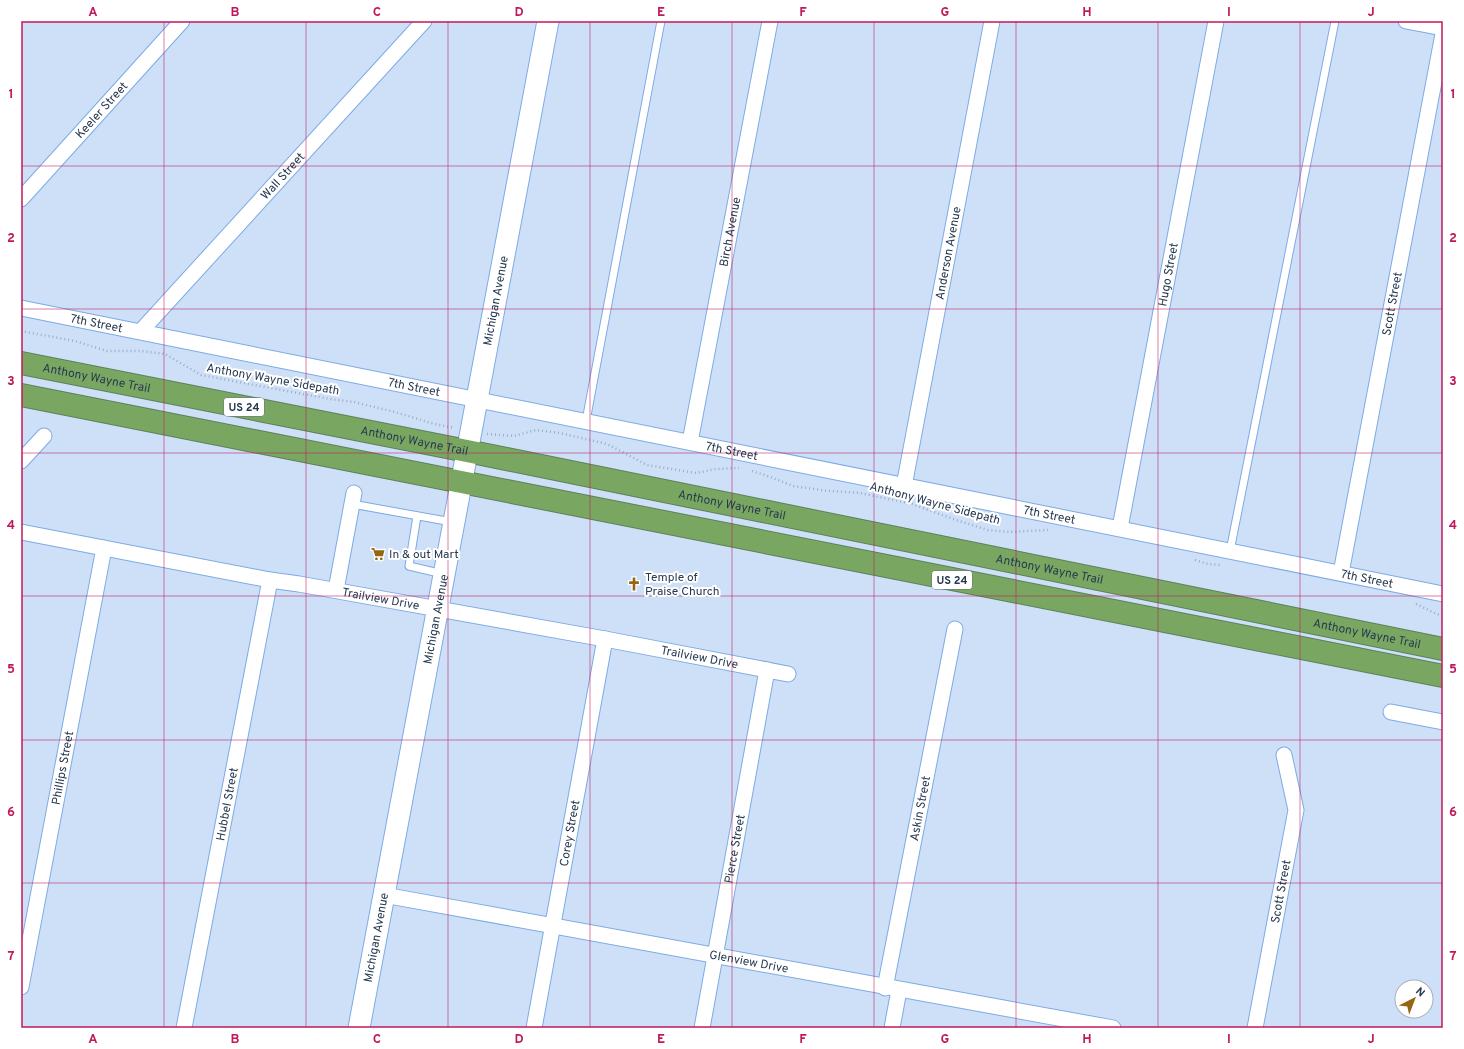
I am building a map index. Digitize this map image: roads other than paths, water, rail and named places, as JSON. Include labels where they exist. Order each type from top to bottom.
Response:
[{"type":"highway","name":"Anthony Wayne Trail","points":[[21,363],[467,451],[1443,649]]},
{"type":"highway","name":"US 24","points":[[21,395],[1443,676]]},
{"type":"street","name":"Keeler Street","points":[[21,199],[182,21]]},
{"type":"street","name":"Wall Street","points":[[141,331],[424,21]]},
{"type":"street","name":"Michigan Avenue","points":[[359,1028],[548,21]]},
{"type":"street","name":"Birch Avenue","points":[[690,442],[770,21]]},
{"type":"street","name":"Anderson Avenue","points":[[904,486],[992,21]]},
{"type":"street","name":"Hugo Street","points":[[1120,528],[1216,21]]},
{"type":"street","points":[[1406,21],[1443,28]]},
{"type":"street","name":"Scott Street","points":[[1341,573],[1443,34]]},
{"type":"street","name":"7th Street","points":[[21,308],[1443,594]]},
{"type":"street","points":[[21,461],[44,436]]},
{"type":"street","points":[[336,590],[353,499]]},
{"type":"street","name":"Trailview Drive","points":[[21,532],[270,580],[336,590],[788,674]]},
{"type":"street","name":"Phillips Street","points":[[21,987],[104,548]]},
{"type":"street","name":"Hubbel Street","points":[[184,1028],[270,580]]},
{"type":"street","name":"Askin Street","points":[[892,1028],[892,989],[955,629]]},
{"type":"street","name":"Corey Street","points":[[534,1028],[605,639]]},
{"type":"street","name":"Pierce Street","points":[[702,1028],[767,670]]},
{"type":"street","points":[[1391,712],[1443,722]]},
{"type":"street","name":"Scott Street","points":[[1255,1028],[1296,810],[1284,755]]},
{"type":"street","name":"Glenview Drive","points":[[384,895],[715,955],[892,989],[1113,1028]]},
{"type":"lane","points":[[586,422],[661,21]]},
{"type":"lane","points":[[1230,551],[1335,21]]},
{"type":"lane","points":[[353,499],[417,516],[454,523]]},
{"type":"lane","points":[[417,516],[409,566],[444,574]]},
{"type":"place","name":"In & out Mart","points":[[378,554]]},
{"type":"place","name":"Temple of Praise Church","points":[[634,584]]}]
